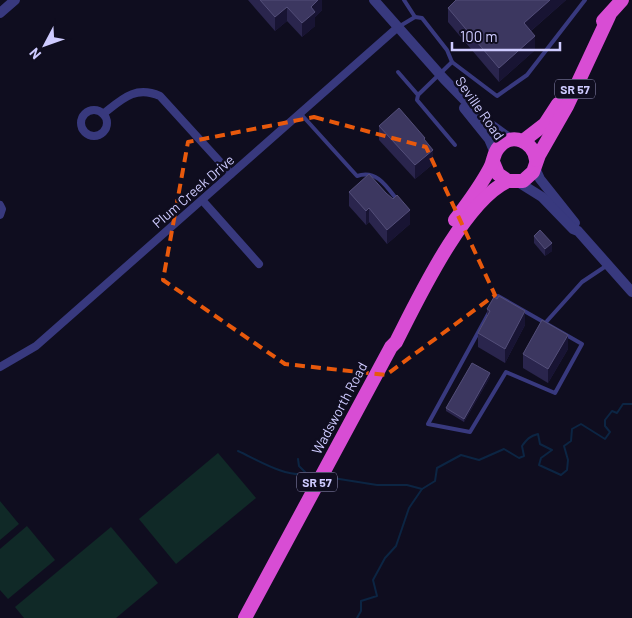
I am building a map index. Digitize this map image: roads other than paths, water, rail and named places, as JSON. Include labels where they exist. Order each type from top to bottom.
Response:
[{"type":"highway","name":"Wadsworth Road","points":[[245,618],[433,272],[454,238],[490,194],[513,182],[530,176],[567,106],[609,16],[622,0]]},
{"type":"highway","name":"Wadsworth Road","points":[[391,347],[390,341],[430,260],[477,192],[500,146],[538,130],[550,117],[585,48],[604,19],[609,16]]},
{"type":"highway","points":[[517,140],[534,150],[536,164]]},
{"type":"highway","points":[[494,158],[498,174],[513,182]]},
{"type":"street","points":[[0,13],[15,0]]},
{"type":"street","name":"Seville Road","points":[[374,0],[441,76],[486,122],[517,140]]},
{"type":"street","name":"Plum Creek Drive","points":[[0,368],[36,346],[398,27]]},
{"type":"street","name":"Seville Road","points":[[441,76],[444,84],[489,139],[494,158]]},
{"type":"street","points":[[103,114],[129,94],[145,91],[153,93],[166,101],[231,174]]},
{"type":"street","points":[[536,164],[540,179],[561,204],[577,226],[578,231]]},
{"type":"street","points":[[513,182],[542,197],[573,229],[578,231],[632,292]]},
{"type":"street","points":[[202,200],[259,264]]},
{"type":"street","points":[[0,205],[2,209],[0,215]]},
{"type":"lane","points":[[404,0],[415,17]]},
{"type":"lane","points":[[398,27],[415,17],[422,18],[447,50],[452,62],[497,96],[527,75],[585,0]]},
{"type":"lane","points":[[418,95],[441,76],[452,62]]},
{"type":"lane","points":[[398,72],[418,95],[417,100],[455,145]]},
{"type":"lane","points":[[300,114],[357,176],[366,173],[376,176],[399,203]]},
{"type":"lane","points":[[547,322],[582,282],[608,265]]},
{"type":"lane","points":[[498,296],[547,322],[582,344],[555,393],[506,372],[470,432],[428,424],[498,296]]},
{"type":"waterway","points":[[357,618],[361,611],[361,601],[377,596],[373,580],[385,558],[396,546],[409,508],[422,489],[435,481],[437,468],[461,455],[479,460],[504,449],[519,458],[524,456],[522,446],[527,440],[538,434],[540,444],[552,450],[541,458],[539,465],[561,475],[567,470],[568,460],[564,446],[571,441],[572,429],[581,424],[605,439],[610,432],[605,426],[605,420],[612,411],[617,413],[623,404],[632,404]]},
{"type":"waterway","points":[[238,451],[280,470],[289,473],[307,474]]},
{"type":"waterway","points":[[298,459],[299,466],[306,473]]},
{"type":"waterway","points":[[333,478],[377,485],[407,485],[422,489]]}]
